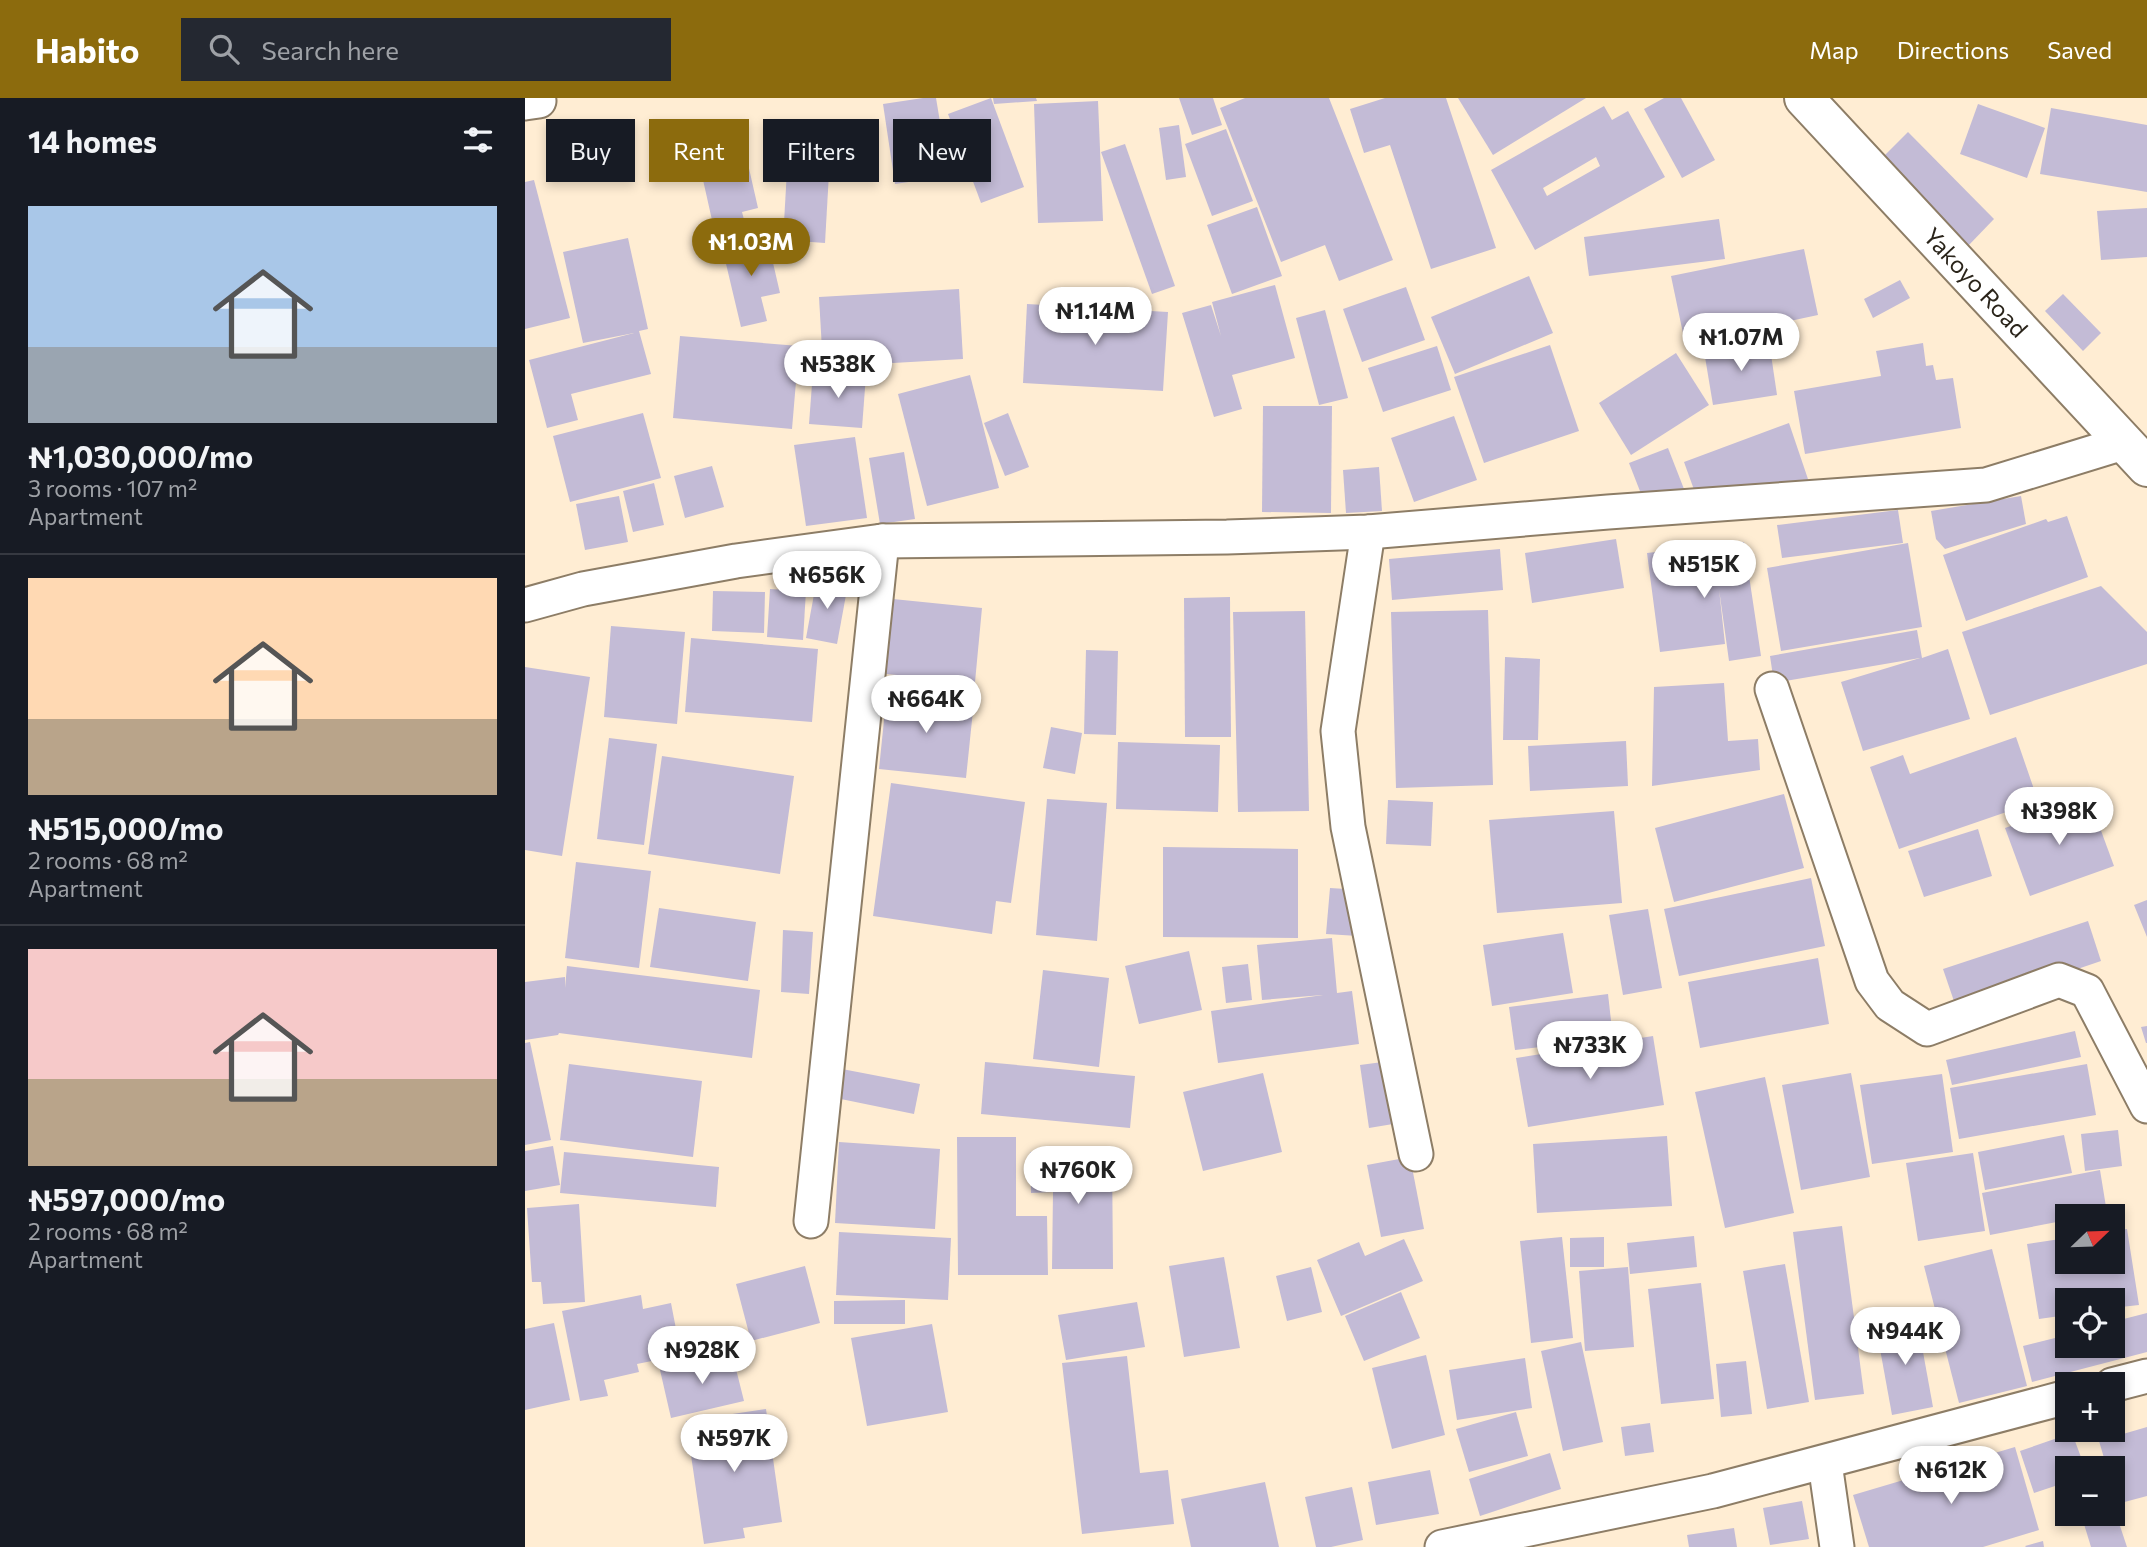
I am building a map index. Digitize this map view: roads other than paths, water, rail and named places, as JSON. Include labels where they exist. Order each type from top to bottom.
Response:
[{"type":"main road","name":"Yakoyo Road","points":[[1804,98],[2135,455]]},
{"type":"street","points":[[525,605],[583,589],[723,564],[882,541],[1227,537],[1368,532],[1986,485],[2135,455]]},
{"type":"street","points":[[1368,532],[1338,731],[1348,827],[1416,1154]]},
{"type":"street","points":[[811,1221],[882,541]]},
{"type":"street","points":[[1772,689],[1872,981],[1890,1005],[1927,1029],[2059,980],[2087,991],[2147,1106]]},
{"type":"street","points":[[2125,1382],[2147,1376]]},
{"type":"street","points":[[1441,1547],[1713,1491],[2055,1400]]},
{"type":"street","points":[[1825,1462],[1837,1547]]}]
